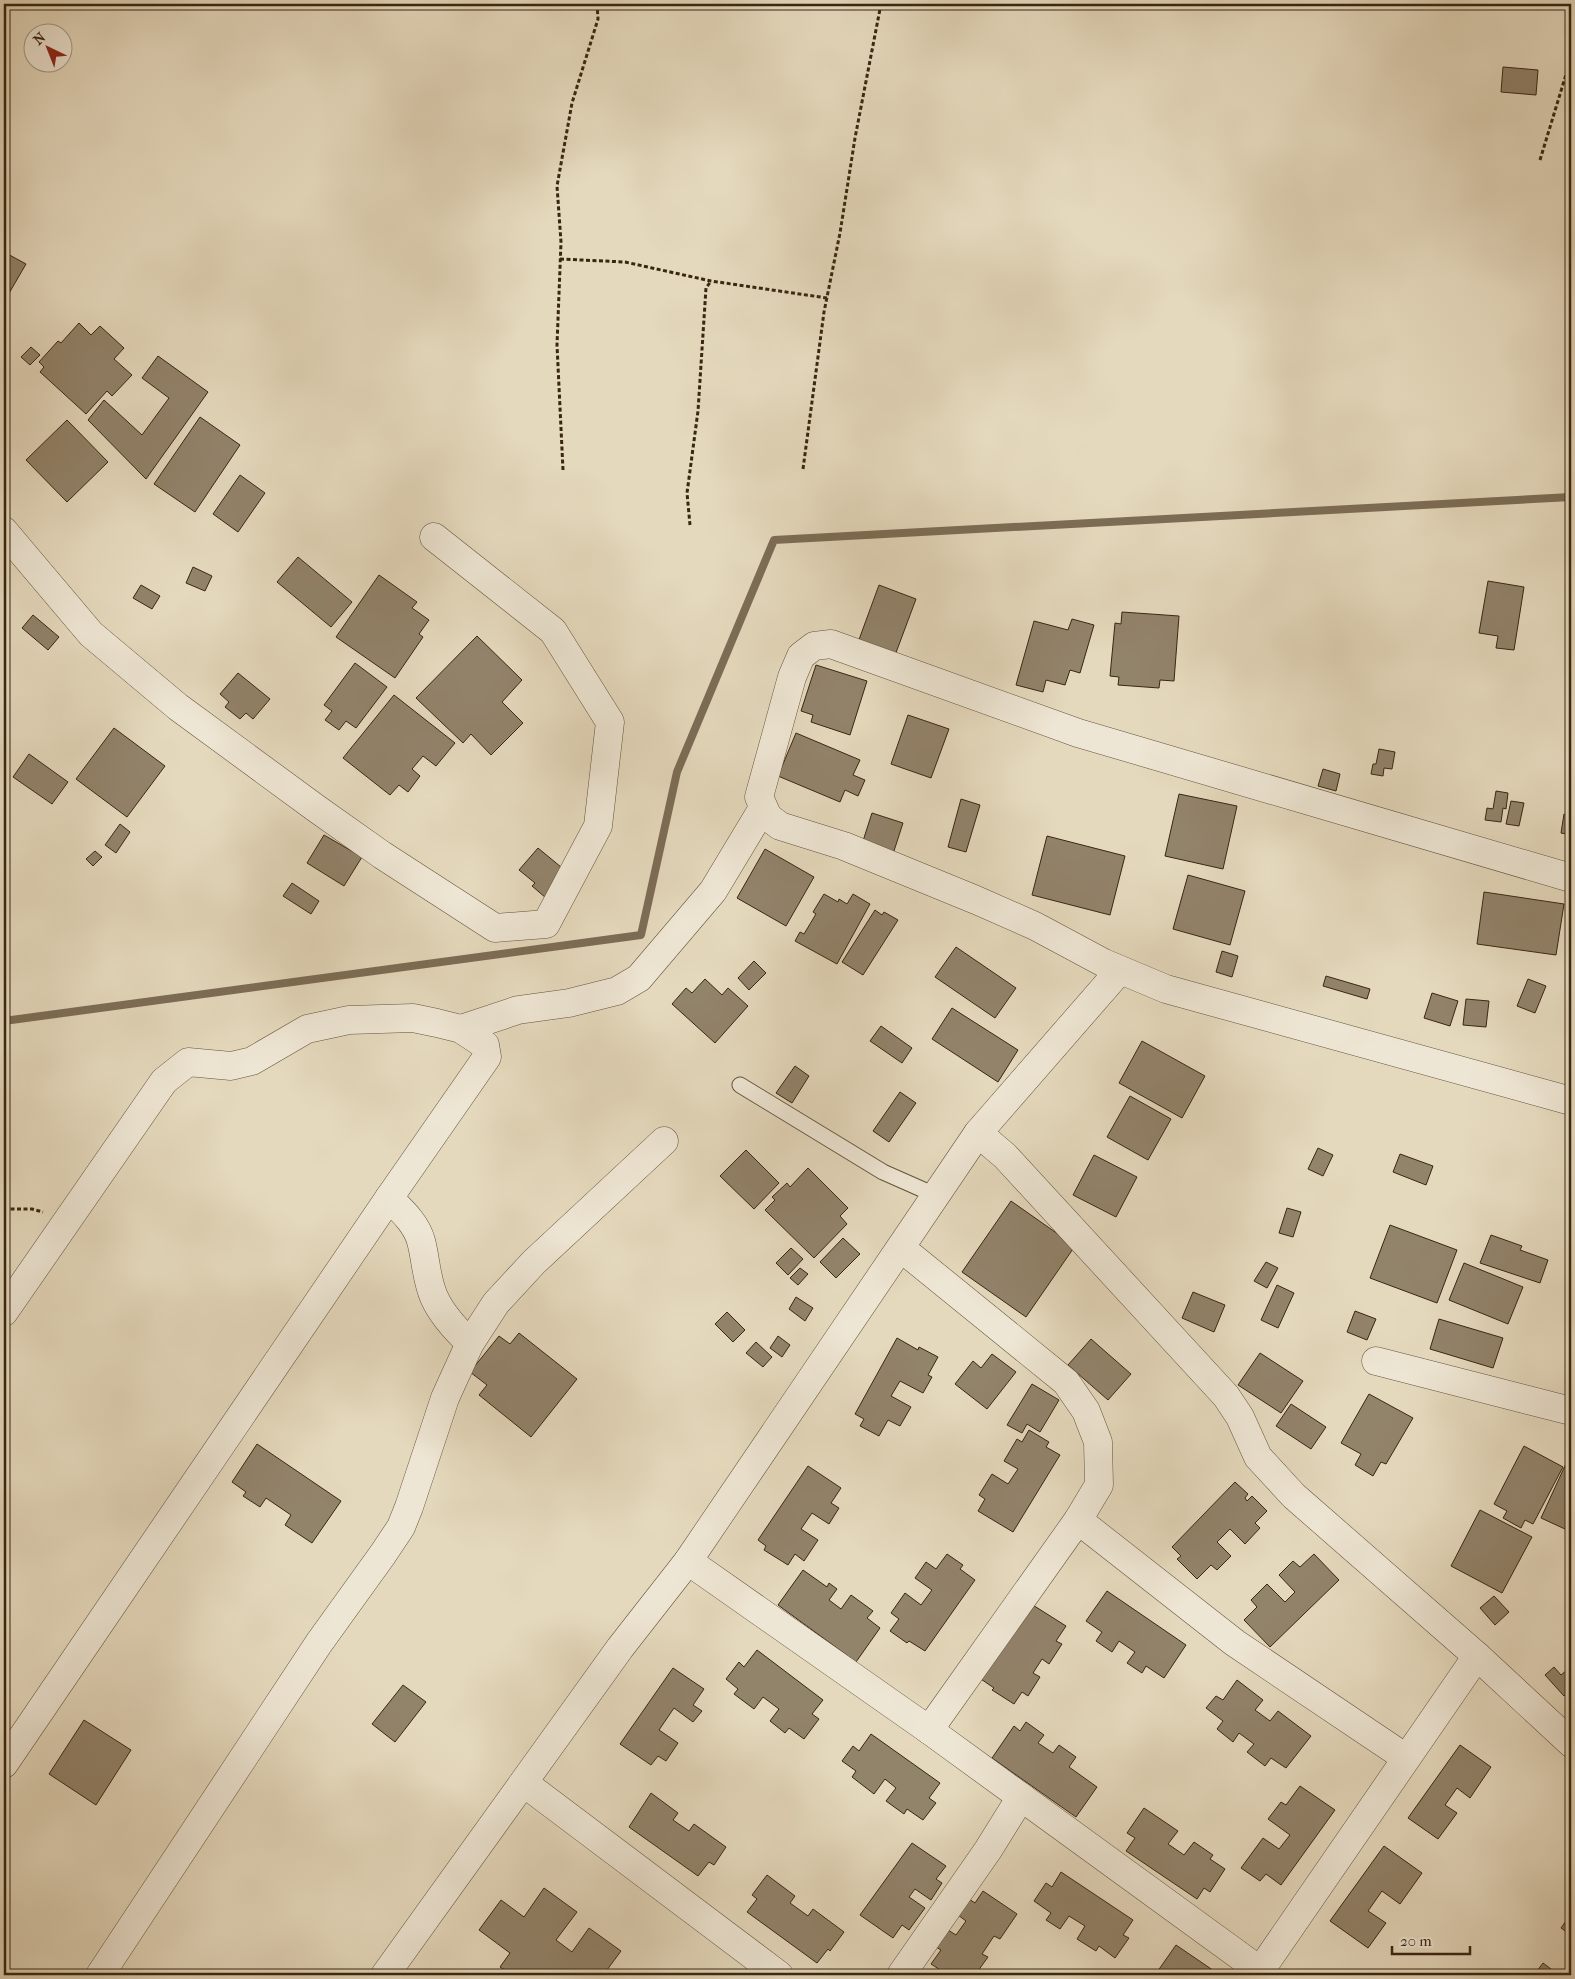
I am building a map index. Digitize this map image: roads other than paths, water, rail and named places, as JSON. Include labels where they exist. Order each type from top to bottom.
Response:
[{"type":"street","points":[[4,531],[91,634],[178,706],[317,809],[382,855],[495,928],[546,924],[598,826],[610,722],[553,631],[434,537]]},
{"type":"street","points":[[1571,878],[1078,733],[831,644],[814,646],[801,656],[792,677],[758,797],[768,817],[780,826],[844,846],[976,900],[1034,926],[1120,970],[1166,989],[1571,1101]]},
{"type":"street","points":[[461,1029],[518,1010],[569,1003],[618,991],[639,978],[713,892],[763,808]]},
{"type":"street","points":[[385,1975],[620,1648],[688,1561],[978,1133],[1120,970]]},
{"type":"street","points":[[4,1312],[164,1081],[188,1062],[231,1066],[252,1061],[307,1029],[349,1020],[413,1018],[461,1029],[485,1045],[487,1058],[389,1198],[4,1764]]},
{"type":"street","points":[[978,1133],[1005,1156],[1226,1396],[1240,1417],[1258,1457],[1268,1470],[1294,1496],[1477,1656],[1571,1743]]},
{"type":"street","points":[[100,1975],[319,1643],[401,1527],[445,1398],[470,1343],[496,1303],[534,1262],[664,1141]]},
{"type":"street","points":[[389,1198],[410,1219],[421,1239],[426,1273],[434,1298],[453,1327],[470,1343]]},
{"type":"street","points":[[901,1248],[1066,1382],[1086,1411],[1098,1442],[1098,1485],[1078,1520],[929,1730]]},
{"type":"street","points":[[1376,1362],[1571,1411]]},
{"type":"street","points":[[1078,1520],[1235,1643],[1406,1758]]},
{"type":"street","points":[[688,1561],[929,1730],[1263,1973],[1406,1758],[1477,1656]]},
{"type":"street","points":[[524,1782],[779,1975]]},
{"type":"street","points":[[901,1975],[988,1850],[1021,1797]]},
{"type":"lane","points":[[740,1084],[883,1172],[935,1195]]},
{"type":"waterway","points":[[4,1021],[641,935],[677,772],[774,540],[1571,497]]}]
